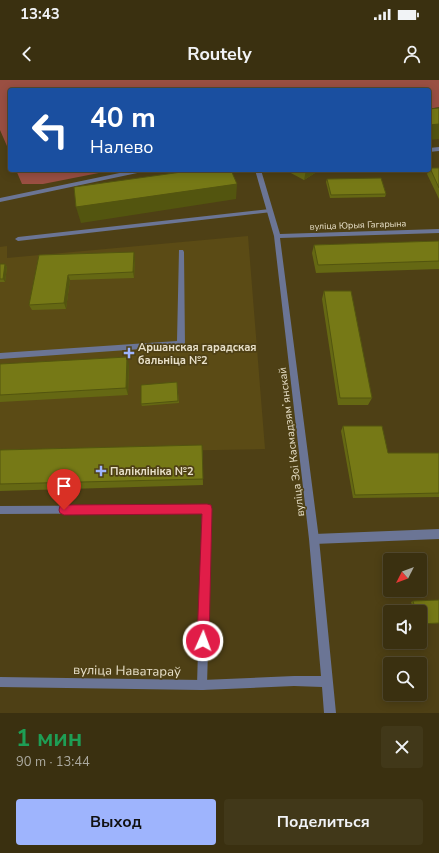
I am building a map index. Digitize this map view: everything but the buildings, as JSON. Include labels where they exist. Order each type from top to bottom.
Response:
[{"type":"street","points":[[0,200],[133,172]]},
{"type":"street","name":"вуліца Зоі Касмадзямʼянскай","points":[[259,172],[277,236],[314,540],[330,713]]},
{"type":"street","points":[[18,239],[270,211]]},
{"type":"street","name":"вуліца Юрыя Гагарына","points":[[277,236],[439,231]]},
{"type":"street","points":[[0,356],[181,344],[181,252]]},
{"type":"street","points":[[0,510],[207,509],[202,685]]},
{"type":"street","points":[[314,540],[439,534]]},
{"type":"street","name":"вуліца Наватараў","points":[[0,682],[202,685],[326,682]]},
{"type":"shaded area","points":[[0,80],[439,80],[439,107],[431,109],[431,88],[8,88],[8,148],[0,130]]},
{"type":"shaded area","points":[[17,172],[104,172],[43,184],[22,184]]},
{"type":"shaded area","name":"Аршанская гарадская бальніца №2","points":[[248,236],[265,449],[0,454],[0,247],[7,246],[7,258]]},
{"type":"place","name":"Аршанская гарадская бальніца №2","points":[[129,353]]},
{"type":"place","name":"Паліклініка №2","points":[[101,471]]},
{"type":"route","points":[[64,510],[207,509],[203,641]]}]
